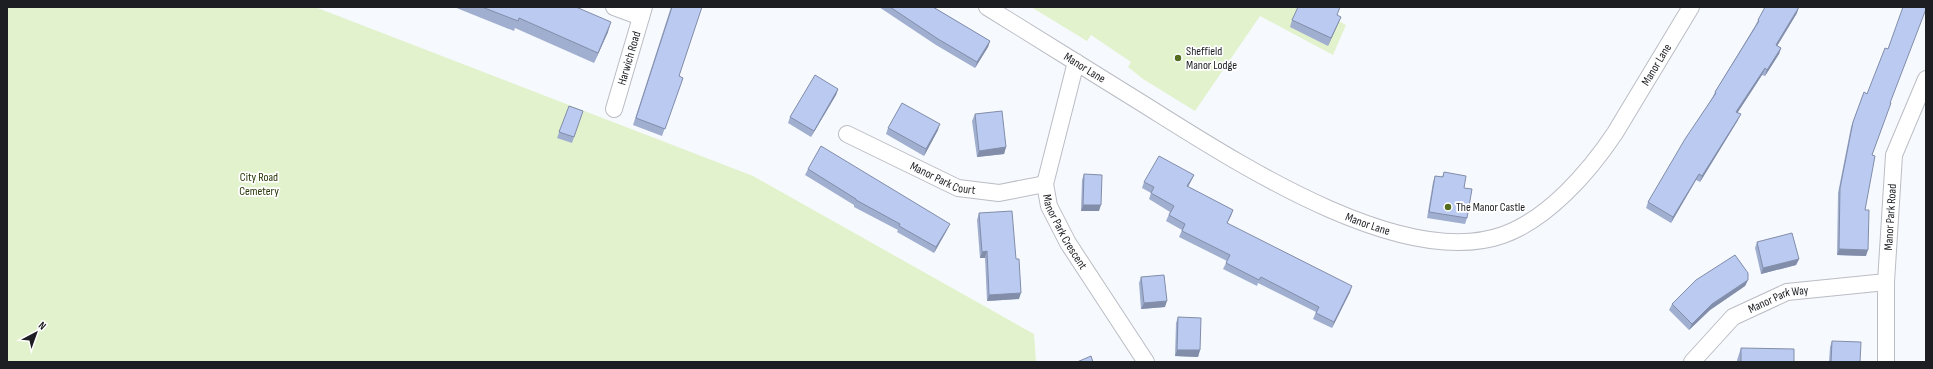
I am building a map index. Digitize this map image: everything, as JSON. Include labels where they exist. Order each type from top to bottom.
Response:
[{"type":"street","points":[[614,7],[642,12]]},
{"type":"street","name":"Manor Lane","points":[[987,7],[1214,148],[1313,200],[1375,227],[1399,235],[1439,242],[1463,242],[1501,235],[1518,228],[1550,206],[1578,182],[1603,152],[1616,133],[1690,7]]},
{"type":"street","name":"Harwich Road","points":[[614,109],[642,12]]},
{"type":"street","name":"Manor Park Crescent","points":[[1076,62],[1045,184],[1049,206],[1068,243],[1146,362]]},
{"type":"street","name":"Manor Park Road","points":[[1886,362],[1886,282],[1894,155],[1926,79]]},
{"type":"street","name":"Manor Park Court","points":[[847,134],[958,188],[999,193],[1045,184]]},
{"type":"street","name":"Manor Park Way","points":[[1692,362],[1733,317],[1787,292],[1886,282]]},
{"type":"green space","name":"City Road Cemetery","points":[[7,7],[315,7],[753,176],[1034,334],[1036,362],[7,362]]},
{"type":"green space","name":"Sheffield Manor Lodge","points":[[1031,7],[1313,7],[1346,25],[1333,55],[1260,16],[1195,111],[1143,79],[1128,67],[1131,62],[1091,35],[1087,41]]},
{"type":"building","points":[[482,7],[576,7],[611,22],[598,53],[519,18],[518,21]]},
{"type":"building","points":[[672,7],[702,7],[679,76],[683,78],[665,129],[636,118]]},
{"type":"building","points":[[890,7],[933,7],[990,41],[977,62],[938,39]]},
{"type":"building","points":[[1298,7],[1340,7],[1337,15],[1341,17],[1331,38],[1292,20]]},
{"type":"building","points":[[1765,7],[1799,7],[1776,45],[1781,48],[1767,70],[1765,68],[1736,112],[1741,114],[1702,176],[1699,174],[1673,217],[1648,202],[1685,139],[1716,93],[1715,92],[1759,21],[1758,20]]},
{"type":"building","points":[[1903,7],[1926,7],[1926,9],[1872,155],[1875,156],[1865,210],[1869,210],[1868,250],[1839,249],[1840,188],[1853,122],[1864,92],[1867,94],[1885,48],[1888,49]]},
{"type":"building","points":[[815,75],[838,89],[814,131],[790,117]]},
{"type":"building","points":[[902,103],[940,124],[926,149],[888,128]]},
{"type":"building","points":[[569,106],[583,111],[574,137],[559,132]]},
{"type":"building","points":[[1002,111],[1006,147],[979,151],[975,114]]},
{"type":"building","points":[[821,146],[950,224],[936,247],[899,226],[900,224],[856,200],[808,169]]},
{"type":"building","points":[[1159,156],[1194,175],[1187,186],[1233,210],[1227,223],[1352,286],[1334,322],[1316,313],[1319,307],[1261,277],[1259,280],[1226,263],[1230,255],[1182,231],[1185,224],[1169,215],[1174,206],[1151,193],[1154,187],[1144,182]]},
{"type":"building","name":"The Manor Castle","points":[[1444,172],[1466,176],[1464,188],[1472,189],[1467,218],[1429,212],[1435,176],[1443,177]]},
{"type":"building","points":[[1084,174],[1102,175],[1101,205],[1083,205]]},
{"type":"building","points":[[1012,211],[1016,259],[1019,259],[1021,293],[989,295],[987,251],[982,252],[979,213]]},
{"type":"building","points":[[1792,233],[1799,259],[1763,268],[1757,242]]},
{"type":"building","points":[[1735,255],[1748,273],[1748,280],[1712,304],[1692,324],[1672,304],[1696,280]]},
{"type":"building","points":[[1164,275],[1167,301],[1144,303],[1141,277]]},
{"type":"building","points":[[1178,317],[1201,318],[1200,350],[1177,350]]},
{"type":"building","points":[[1832,341],[1861,342],[1860,362],[1831,362]]},
{"type":"building","points":[[1741,348],[1794,349],[1794,362],[1741,362]]},
{"type":"building","points":[[1091,356],[1093,362],[1077,362]]},
{"type":"place","name":"Sheffield Manor Lodge","points":[[1178,58]]},
{"type":"place","name":"The Manor Castle","points":[[1448,207]]}]
